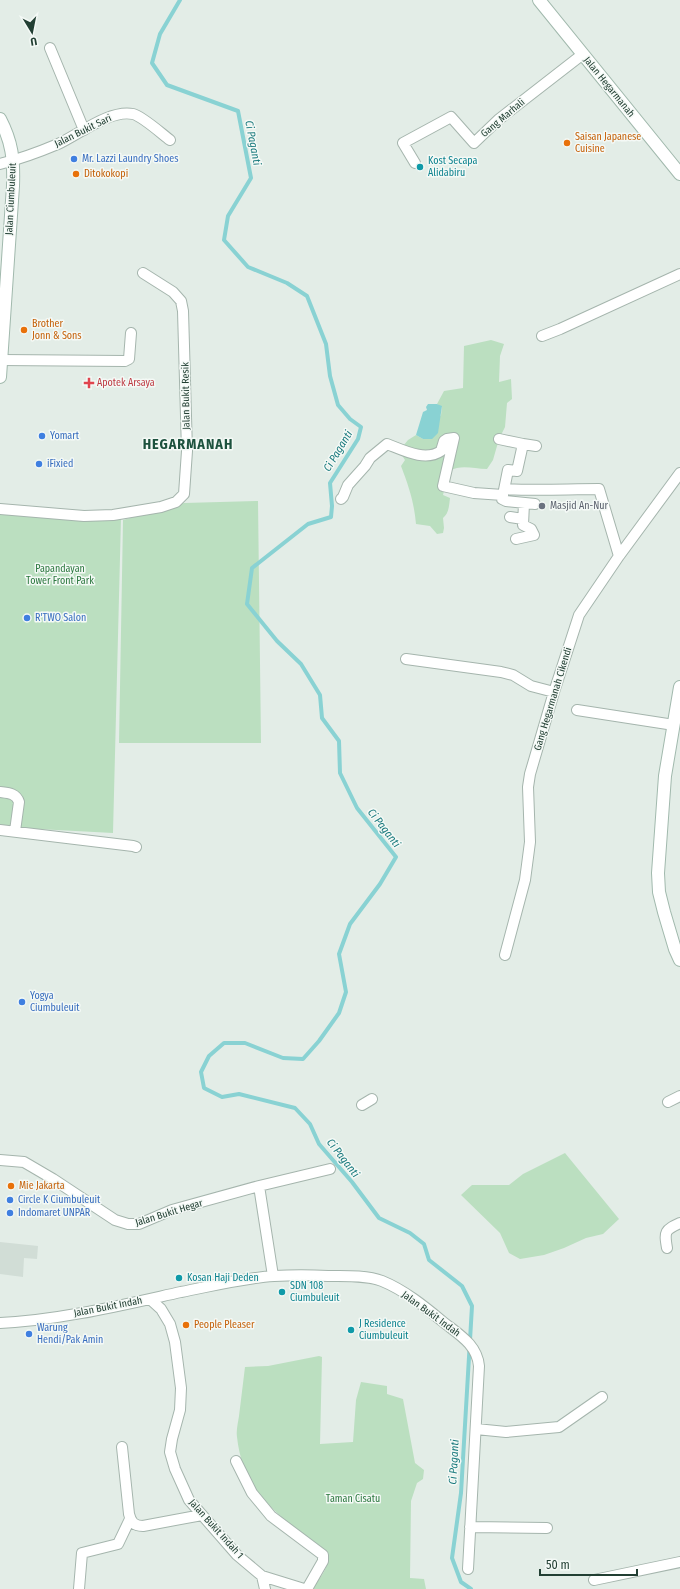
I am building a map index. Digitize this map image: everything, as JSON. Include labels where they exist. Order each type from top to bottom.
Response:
[{"type":"street","name":"Jalan Hegarmanah","points":[[539,0],[680,174]]},
{"type":"street","points":[[50,48],[84,130]]},
{"type":"street","name":"Gang Marhali","points":[[415,163],[403,143],[451,117],[474,143],[498,120],[582,54]]},
{"type":"street","name":"Jalan Bukit Sari","points":[[0,164],[14,161],[59,144],[112,116],[137,115],[170,140]]},
{"type":"street","name":"Jalan Ciumbuleuit","points":[[0,119],[7,133],[14,161],[0,378]]},
{"type":"street","name":"Jalan Bukit Resik","points":[[0,509],[84,516],[113,515],[161,507],[176,502],[184,494],[188,451],[183,311],[181,301],[173,292],[143,273]]},
{"type":"street","points":[[542,336],[680,274]]},
{"type":"street","points":[[1,360],[125,361],[128,359],[131,334]]},
{"type":"street","points":[[341,499],[348,485],[370,458],[387,444],[420,454],[436,454],[441,451],[444,441],[454,438],[443,486],[474,493],[542,489],[599,489],[619,556]]},
{"type":"street","points":[[499,439],[536,446]]},
{"type":"street","points":[[523,444],[517,471],[508,470],[502,499],[506,501],[535,504]]},
{"type":"street","name":"Gang Hegarmanah Cikendi","points":[[505,955],[526,880],[530,842],[529,780],[554,692],[579,615],[619,556],[680,473]]},
{"type":"street","points":[[516,539],[534,534],[531,529],[523,525],[524,503]]},
{"type":"street","points":[[510,517],[523,519]]},
{"type":"street","points":[[406,659],[501,672],[514,676],[531,686],[554,692]]},
{"type":"street","points":[[680,687],[665,776],[658,873],[659,892],[664,912],[675,949],[680,960]]},
{"type":"street","points":[[577,710],[674,725]]},
{"type":"street","points":[[0,792],[12,794],[18,798],[19,802],[16,831]]},
{"type":"street","points":[[0,830],[136,847]]},
{"type":"street","points":[[668,1102],[680,1096]]},
{"type":"street","points":[[362,1105],[372,1099]]},
{"type":"street","name":"Jalan Bukit Hegar","points":[[0,1160],[24,1162],[53,1179],[115,1220],[128,1224],[139,1224],[172,1210],[259,1186],[330,1169]]},
{"type":"street","points":[[259,1186],[273,1276]]},
{"type":"street","points":[[668,1248],[666,1232],[668,1228],[680,1223]]},
{"type":"street","name":"Jalan Bukit Indah","points":[[0,1323],[57,1317],[196,1289],[273,1276],[336,1276],[372,1278],[382,1281],[426,1308],[466,1340],[476,1351],[479,1366],[468,1568]]},
{"type":"street","name":"Jalan Bukit Indah 1","points":[[150,1299],[161,1309],[170,1324],[175,1342],[181,1388],[180,1410],[172,1438],[170,1452],[175,1469],[189,1500],[237,1555],[262,1576],[305,1589]]},
{"type":"street","points":[[476,1429],[506,1432],[559,1427],[602,1397]]},
{"type":"street","points":[[122,1447],[127,1500],[130,1519],[134,1524],[143,1526],[202,1516]]},
{"type":"street","points":[[236,1461],[252,1493],[271,1516],[323,1555],[322,1562],[305,1589]]},
{"type":"street","points":[[79,1589],[82,1553],[118,1544],[130,1519]]},
{"type":"street","points":[[470,1527],[547,1528]]},
{"type":"street","points":[[594,1580],[680,1562]]},
{"type":"street","points":[[262,1576],[265,1589]]},
{"type":"shaded area","points":[[0,1242],[38,1246],[37,1259],[24,1258],[23,1277],[0,1274]]},
{"type":"green space","points":[[491,340],[504,344],[500,356],[499,382],[511,379],[512,399],[507,403],[505,427],[499,439],[493,460],[487,469],[463,467],[449,471],[443,495],[450,498],[449,507],[448,512],[443,518],[443,533],[437,534],[430,526],[416,524],[411,495],[401,466],[405,460],[399,451],[408,440],[416,435],[423,439],[441,415],[442,407],[437,404],[444,391],[463,388],[464,346]]},
{"type":"green space","points":[[258,501],[261,743],[119,743],[123,520],[184,503]]},
{"type":"green space","name":"Papandayan Tower Front Park","points":[[0,514],[121,518],[113,833],[0,827]]},
{"type":"green space","points":[[565,1153],[619,1219],[603,1234],[586,1238],[544,1255],[520,1259],[509,1253],[500,1233],[461,1195],[472,1185],[509,1185],[523,1174]]},
{"type":"green space","name":"Taman Cisatu","points":[[319,1356],[322,1357],[320,1444],[353,1442],[356,1400],[361,1382],[387,1386],[387,1394],[403,1399],[415,1463],[424,1470],[423,1479],[417,1483],[411,1501],[410,1578],[424,1579],[426,1589],[312,1589],[327,1565],[326,1554],[323,1549],[279,1515],[267,1503],[247,1474],[241,1457],[237,1434],[245,1367],[268,1366]]},
{"type":"water","points":[[428,404],[437,404],[442,406],[438,433],[432,439],[423,439],[416,435],[423,412],[427,410],[426,407]]},
{"type":"waterway","name":"Ci Paganti","points":[[180,0],[160,34],[152,63],[167,85],[238,111],[251,178],[228,216],[224,240],[248,267],[287,283],[307,296],[326,344],[330,376],[338,405],[350,419],[361,427],[358,439],[330,483],[332,506],[331,517],[308,524],[252,568],[247,604],[277,641],[301,664],[320,695],[322,718],[339,741],[340,773],[357,808],[396,857],[380,884],[350,924],[339,954],[346,992],[339,1013],[319,1041],[303,1059],[283,1058],[245,1043],[224,1043],[209,1056],[201,1072],[204,1088],[222,1097],[239,1094],[295,1108],[310,1124],[319,1144],[352,1182],[379,1218],[410,1233],[424,1244],[429,1260],[462,1286],[472,1306],[461,1493],[452,1558],[461,1582],[471,1589]]},
{"type":"place","name":"Saisan Japanese Cuisine","points":[[567,143]]},
{"type":"place","name":"Mr. Lazzi Laundry Shoes","points":[[74,159]]},
{"type":"place","name":"Kost Secapa Alidabiru","points":[[420,167]]},
{"type":"place","name":"Ditokokopi","points":[[76,174]]},
{"type":"place","name":"Brother Jonn & Sons","points":[[24,330]]},
{"type":"place","name":"Apotek Arsaya","points":[[89,383]]},
{"type":"place","name":"Yomart","points":[[42,436]]},
{"type":"place","name":"iFixied","points":[[39,464]]},
{"type":"place","name":"Masjid An-Nur","points":[[542,506]]},
{"type":"place","name":"R'TWO Salon","points":[[27,618]]},
{"type":"place","name":"Yogya Ciumbuleuit","points":[[22,1002]]},
{"type":"place","name":"Mie Jakarta","points":[[11,1186]]},
{"type":"place","name":"Circle K Ciumbuleuit","points":[[10,1200]]},
{"type":"place","name":"Indomaret UNPAR","points":[[10,1213]]},
{"type":"place","name":"Kosan Haji Deden","points":[[179,1278]]},
{"type":"place","name":"SDN 108 Ciumbuleuit","points":[[282,1292]]},
{"type":"place","name":"People Pleaser","points":[[186,1325]]},
{"type":"place","name":"J Residence Ciumbuleuit","points":[[351,1330]]},
{"type":"place","name":"Warung Hendi/Pak Amin","points":[[29,1334]]},
{"type":"district","name":"HEGARMANAH","points":[[188,444]]}]
